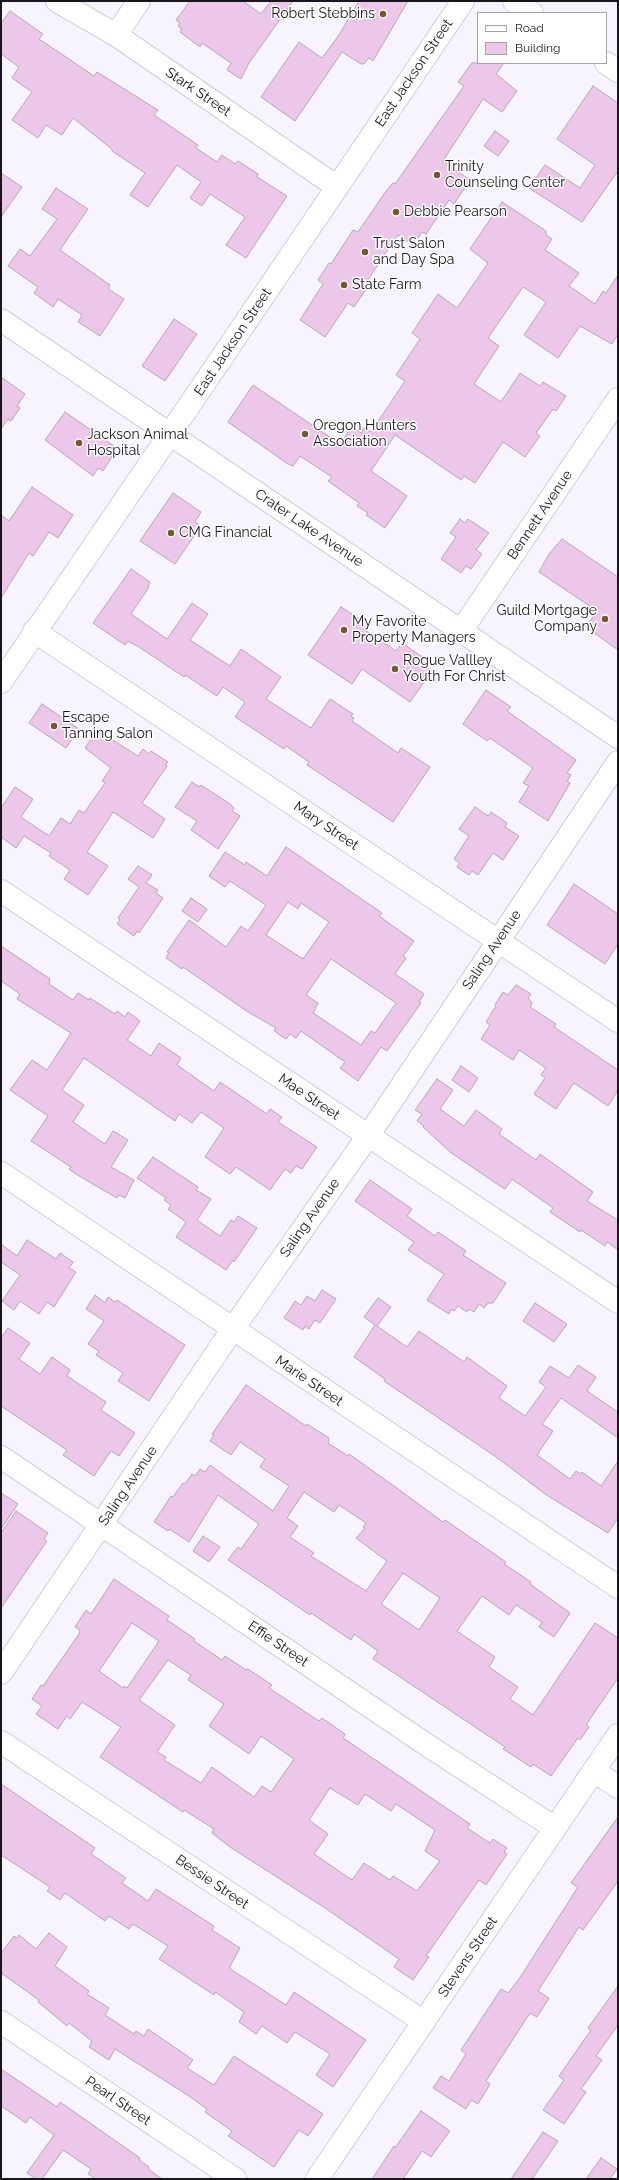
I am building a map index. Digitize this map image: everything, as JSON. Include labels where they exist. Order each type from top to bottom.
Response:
[{"type":"street","name":"Stark Street","points":[[57,1],[116,35],[337,186]]},
{"type":"street","points":[[116,35],[139,1]]},
{"type":"street","name":"East Jackson Street","points":[[1,682],[34,631],[170,434],[462,1]]},
{"type":"street","points":[[514,1],[530,12]]},
{"type":"street","points":[[607,64],[618,71]]},
{"type":"street","name":"Crater Lake Avenue","points":[[1,320],[618,737]]},
{"type":"street","name":"Bennett Avenue","points":[[461,631],[618,399]]},
{"type":"street","name":"Mary Street","points":[[34,631],[618,1021]]},
{"type":"street","name":"Saling Avenue","points":[[1,1673],[232,1330],[368,1136],[618,762]]},
{"type":"street","name":"Mae Street","points":[[1,891],[618,1302]]},
{"type":"street","name":"Marie Street","points":[[1,1173],[232,1330],[618,1587]]},
{"type":"street","name":"Effie Street","points":[[1,1457],[430,1747],[555,1828]]},
{"type":"street","name":"Stevens Street","points":[[318,2179],[618,1735]]},
{"type":"street","name":"Bessie Street","points":[[1,1742],[424,2022]]},
{"type":"street","points":[[594,1771],[618,1787]]},
{"type":"street","name":"Pearl Street","points":[[1,2022],[235,2179]]},
{"type":"building","points":[[190,1],[243,1],[261,14],[271,1],[293,1],[249,63],[241,79],[227,70],[231,63],[202,43],[200,47],[180,32],[182,29],[178,26],[180,23],[176,20]]},
{"type":"building","points":[[359,1],[408,1],[373,61],[369,58],[364,64],[361,64],[342,52],[295,121],[261,97],[299,42],[322,58],[339,35]]},
{"type":"building","points":[[10,11],[43,34],[39,39],[94,76],[97,72],[158,110],[154,115],[198,145],[196,148],[217,162],[222,155],[235,164],[238,161],[258,174],[257,177],[287,196],[246,258],[226,245],[245,217],[210,194],[202,206],[190,198],[201,182],[177,165],[148,207],[130,195],[145,173],[112,151],[112,149],[73,118],[62,135],[46,125],[38,138],[12,120],[32,92],[12,78],[19,67],[1,54],[1,23]]},
{"type":"building","points":[[472,63],[503,64],[496,74],[517,91],[502,112],[483,99],[443,161],[470,180],[454,204],[449,200],[426,234],[422,232],[413,245],[398,235],[365,284],[368,286],[354,307],[348,303],[325,337],[300,320],[323,284],[318,280],[329,263],[331,264],[353,230],[358,232],[386,191],[393,183],[395,184],[464,86],[458,82]]},
{"type":"building","points":[[593,86],[618,103],[618,171],[582,222],[529,188],[545,165],[580,188],[595,165],[557,139]]},
{"type":"building","points":[[495,131],[509,141],[498,156],[484,146]]},
{"type":"building","points":[[1,173],[22,187],[1,217]]},
{"type":"building","points":[[56,188],[88,209],[60,250],[110,285],[108,289],[124,299],[100,336],[78,322],[82,315],[58,299],[53,307],[34,293],[38,287],[8,266],[20,249],[30,256],[57,219],[42,209]]},
{"type":"building","points":[[502,202],[546,231],[546,235],[552,239],[545,250],[579,273],[569,286],[595,304],[603,291],[606,293],[618,275],[618,334],[612,344],[580,326],[558,358],[524,335],[546,302],[523,287],[488,338],[499,346],[474,384],[501,402],[520,373],[540,386],[543,382],[566,396],[556,411],[553,409],[536,433],[540,436],[525,457],[503,442],[475,483],[464,476],[461,480],[395,435],[371,471],[407,496],[385,528],[366,515],[368,513],[357,506],[359,503],[328,481],[332,477],[300,456],[293,466],[288,464],[228,422],[253,385],[340,444],[352,427],[361,433],[364,428],[371,432],[405,381],[396,375],[420,339],[412,333],[438,294],[457,308],[488,263],[470,249]]},
{"type":"building","points":[[174,319],[197,334],[165,381],[142,366]]},
{"type":"building","points":[[1,377],[25,394],[17,406],[20,408],[11,421],[8,419],[1,429]]},
{"type":"building","name":"Jackson Animal Hospital","points":[[65,412],[114,446],[108,454],[112,457],[103,471],[98,468],[93,476],[45,440]]},
{"type":"building","points":[[32,487],[73,515],[58,538],[49,532],[33,556],[29,553],[1,598],[1,515],[9,521]]},
{"type":"building","name":"CMG Financial","points":[[173,493],[201,512],[195,522],[201,526],[175,564],[140,541]]},
{"type":"building","points":[[460,519],[465,523],[468,519],[489,533],[476,550],[482,554],[471,569],[466,566],[461,573],[441,559],[456,537],[450,533]]},
{"type":"building","points":[[562,539],[618,577],[618,650],[586,627],[597,611],[539,572],[549,554]]},
{"type":"building","points":[[131,569],[150,582],[149,587],[131,614],[167,639],[192,603],[208,614],[190,640],[230,666],[241,649],[281,677],[266,699],[311,728],[330,699],[353,714],[351,716],[354,718],[352,721],[398,753],[401,748],[430,767],[393,822],[307,765],[309,762],[286,746],[284,749],[235,717],[245,702],[223,687],[217,696],[185,675],[184,677],[139,647],[128,641],[125,645],[93,623]]},
{"type":"building","points":[[341,607],[369,625],[365,630],[396,651],[402,643],[424,658],[420,663],[432,671],[410,702],[362,669],[352,684],[308,655]]},
{"type":"building","points":[[486,690],[511,707],[507,711],[576,760],[567,773],[571,775],[567,781],[570,783],[548,821],[519,802],[529,786],[523,783],[533,768],[490,738],[487,741],[463,724]]},
{"type":"building","name":"Escape Tanning Salon","points":[[42,704],[79,729],[66,748],[29,723]]},
{"type":"building","points":[[97,730],[138,756],[143,749],[149,754],[151,751],[168,762],[165,765],[167,766],[142,803],[165,819],[153,838],[113,812],[87,852],[108,866],[88,895],[64,879],[70,870],[49,856],[51,853],[24,836],[16,848],[1,837],[1,808],[15,787],[33,799],[21,817],[49,836],[61,818],[70,824],[79,810],[84,813],[105,783],[102,781],[111,768],[85,748]]},
{"type":"building","points":[[192,782],[199,787],[201,785],[230,804],[234,808],[232,811],[240,816],[218,849],[191,830],[197,821],[175,807]]},
{"type":"building","points":[[475,807],[488,816],[491,812],[507,823],[505,827],[519,836],[503,860],[493,853],[478,875],[472,871],[469,875],[457,867],[460,863],[454,859],[469,836],[459,829]]},
{"type":"building","points":[[286,847],[382,913],[379,916],[414,941],[403,956],[406,958],[395,974],[424,994],[419,1002],[421,1003],[387,1051],[381,1047],[358,1081],[340,1068],[345,1062],[301,1031],[296,1038],[290,1034],[286,1039],[274,1031],[276,1028],[248,1012],[183,967],[182,969],[166,958],[169,953],[167,952],[189,920],[226,947],[241,926],[248,931],[266,905],[230,881],[225,887],[209,876],[225,852],[245,865],[246,862],[267,876]],"holes":[[[288,902],[298,909],[301,903],[329,922],[303,959],[266,935]],[[331,959],[396,1003],[375,1033],[371,1031],[361,1045],[313,1013],[318,1003],[306,995]]]},
{"type":"building","points":[[138,866],[152,875],[146,883],[158,890],[156,893],[163,898],[139,933],[137,931],[134,936],[117,924],[120,920],[118,918],[139,887],[128,879]]},
{"type":"building","points":[[574,884],[618,914],[618,944],[605,964],[547,925]]},
{"type":"building","points":[[191,898],[207,909],[198,922],[182,911]]},
{"type":"building","points":[[1,946],[50,979],[49,984],[73,1000],[78,993],[89,1000],[90,998],[115,1014],[117,1011],[125,1017],[128,1012],[140,1021],[127,1040],[151,1056],[159,1043],[181,1058],[177,1065],[214,1091],[220,1082],[267,1114],[270,1109],[282,1117],[278,1122],[317,1147],[302,1169],[296,1166],[291,1173],[285,1169],[270,1190],[236,1167],[230,1174],[205,1157],[224,1128],[201,1112],[192,1123],[179,1114],[175,1121],[84,1058],[62,1090],[84,1105],[73,1122],[105,1144],[113,1131],[128,1140],[111,1167],[134,1180],[125,1198],[119,1195],[117,1198],[79,1176],[69,1169],[71,1167],[31,1141],[48,1116],[10,1090],[32,1060],[47,1070],[71,1033],[17,999],[20,994],[1,981]]},
{"type":"building","points":[[516,985],[531,994],[528,998],[532,1003],[530,1007],[556,1024],[554,1027],[618,1070],[618,1090],[608,1106],[574,1083],[556,1109],[534,1094],[545,1078],[541,1075],[546,1068],[519,1050],[513,1060],[481,1039],[490,1025],[486,1022],[503,992],[508,995]]},
{"type":"building","points":[[461,1066],[478,1078],[469,1092],[452,1080]]},
{"type":"building","points":[[437,1079],[453,1090],[440,1109],[464,1126],[476,1110],[502,1129],[499,1134],[536,1160],[540,1154],[593,1192],[587,1201],[618,1220],[618,1250],[607,1242],[605,1246],[581,1230],[580,1232],[550,1212],[553,1208],[512,1179],[505,1189],[500,1186],[450,1152],[423,1127],[424,1126],[417,1121],[422,1114],[415,1110]]},
{"type":"building","points":[[153,1157],[198,1187],[196,1190],[211,1199],[197,1220],[220,1236],[231,1220],[234,1222],[238,1216],[257,1228],[234,1262],[233,1260],[226,1270],[176,1237],[186,1222],[168,1209],[171,1205],[164,1200],[166,1198],[137,1178]]},
{"type":"building","points":[[370,1180],[412,1209],[407,1216],[435,1236],[438,1232],[466,1251],[463,1255],[506,1283],[493,1303],[488,1303],[484,1308],[479,1304],[474,1312],[469,1309],[467,1312],[458,1306],[454,1311],[451,1309],[449,1314],[427,1300],[444,1274],[408,1250],[414,1242],[355,1201]]},
{"type":"building","points":[[27,1240],[56,1259],[60,1253],[73,1262],[69,1268],[76,1272],[54,1307],[47,1302],[39,1314],[20,1301],[14,1310],[2,1301],[20,1275],[1,1262],[1,1244],[17,1256]]},
{"type":"building","points":[[322,1290],[336,1299],[320,1323],[315,1320],[309,1329],[305,1326],[303,1330],[284,1318],[295,1301],[301,1305],[307,1296],[315,1301]]},
{"type":"building","points":[[95,1295],[105,1303],[108,1297],[115,1302],[117,1300],[185,1345],[149,1401],[118,1381],[123,1373],[96,1355],[99,1351],[88,1344],[104,1321],[86,1309]]},
{"type":"building","points":[[378,1298],[391,1307],[377,1326],[407,1347],[419,1331],[464,1362],[467,1357],[507,1386],[499,1398],[525,1416],[546,1387],[539,1382],[550,1366],[569,1378],[578,1365],[596,1377],[587,1391],[618,1412],[618,1438],[561,1398],[542,1424],[553,1431],[537,1455],[570,1479],[576,1471],[581,1474],[582,1472],[601,1486],[618,1461],[618,1518],[608,1533],[545,1494],[499,1459],[384,1381],[385,1379],[354,1357],[375,1325],[364,1317]]},
{"type":"building","points":[[535,1303],[567,1324],[554,1342],[523,1321]]},
{"type":"building","points":[[8,1328],[30,1343],[19,1359],[40,1374],[52,1357],[70,1370],[67,1376],[106,1402],[101,1410],[135,1433],[119,1456],[111,1451],[94,1476],[63,1455],[67,1450],[1,1406],[1,1338]]},
{"type":"building","points":[[246,1385],[306,1426],[307,1424],[329,1438],[328,1443],[348,1456],[349,1454],[443,1522],[445,1520],[506,1562],[504,1564],[531,1582],[530,1584],[570,1613],[554,1637],[539,1627],[542,1622],[516,1605],[509,1615],[482,1596],[457,1631],[495,1657],[489,1667],[518,1687],[510,1699],[533,1715],[595,1623],[618,1638],[618,1678],[586,1725],[589,1727],[580,1740],[578,1738],[551,1776],[533,1764],[531,1767],[503,1749],[505,1747],[373,1659],[378,1651],[354,1634],[351,1640],[311,1613],[310,1615],[228,1560],[238,1547],[241,1549],[259,1524],[218,1495],[189,1542],[169,1529],[168,1531],[154,1522],[171,1496],[173,1497],[183,1483],[185,1484],[192,1474],[195,1476],[200,1469],[205,1472],[210,1465],[273,1511],[289,1486],[260,1467],[265,1459],[240,1442],[231,1455],[210,1441],[214,1435],[212,1434]],"holes":[[[304,1492],[334,1512],[339,1505],[366,1523],[363,1527],[365,1528],[356,1538],[387,1561],[366,1591],[311,1556],[314,1553],[290,1537],[298,1526],[287,1518]],[[403,1573],[440,1598],[419,1630],[381,1604]]]},
{"type":"building","points":[[1,1493],[18,1504],[1,1529]]},
{"type":"building","points":[[16,1511],[48,1533],[44,1539],[47,1541],[1,1608],[1,1533]]},
{"type":"building","points":[[203,1536],[220,1547],[209,1562],[193,1551]]},
{"type":"building","points":[[114,1579],[169,1616],[167,1620],[222,1660],[225,1656],[246,1670],[248,1669],[272,1685],[269,1688],[319,1721],[322,1718],[345,1734],[343,1738],[470,1824],[467,1828],[490,1843],[493,1839],[507,1848],[504,1852],[507,1854],[486,1885],[479,1880],[426,1956],[429,1957],[413,1980],[394,1967],[399,1959],[325,1908],[230,1847],[212,1833],[214,1829],[184,1810],[183,1812],[100,1757],[121,1727],[82,1702],[70,1719],[67,1716],[58,1729],[36,1714],[42,1706],[32,1699],[41,1685],[43,1686],[79,1634],[80,1630],[75,1627],[86,1610],[91,1614]],"holes":[[[132,1623],[159,1641],[127,1688],[124,1686],[123,1688],[99,1671]],[[168,1660],[191,1675],[188,1680],[224,1704],[209,1726],[249,1754],[261,1736],[294,1759],[271,1792],[262,1786],[254,1797],[212,1767],[201,1783],[164,1760],[166,1757],[157,1752],[175,1725],[139,1700]],[[330,1788],[358,1805],[365,1794],[391,1811],[396,1804],[435,1830],[425,1851],[440,1861],[417,1891],[393,1876],[390,1880],[364,1863],[352,1880],[314,1854],[328,1834],[309,1820]]]},
{"type":"building","points":[[1,1784],[95,1848],[91,1854],[126,1878],[122,1883],[148,1901],[156,1889],[214,1926],[212,1930],[240,1948],[229,1968],[286,2005],[294,1992],[366,2040],[333,2087],[316,2075],[330,2054],[295,2032],[287,2043],[262,2026],[256,2034],[239,2022],[244,2012],[215,1992],[214,1995],[159,1959],[168,1946],[133,1924],[129,1929],[109,1916],[105,1921],[65,1893],[60,1900],[47,1891],[50,1887],[1,1855]]},
{"type":"building","points":[[618,1817],[618,1881],[583,1930],[579,1927],[538,1991],[549,1998],[537,2017],[530,2013],[486,2081],[490,2084],[478,2104],[471,2100],[466,2109],[433,2088],[441,2076],[449,2081],[466,2054],[461,2050],[501,1989],[508,1993],[519,1979],[578,1887],[571,1883]]},
{"type":"building","points":[[49,1933],[67,1947],[55,1966],[89,1991],[87,1994],[109,2008],[105,2015],[134,2034],[136,2031],[144,2036],[148,2029],[193,2060],[187,2068],[214,2085],[234,2056],[323,2114],[308,2136],[299,2130],[274,2167],[228,2136],[232,2131],[205,2112],[207,2109],[189,2096],[115,2049],[109,2060],[89,2047],[92,2041],[69,2023],[67,2026],[38,2002],[39,2000],[1,1973],[1,1953],[14,1936],[17,1938],[19,1935],[36,1949]]},
{"type":"building","points":[[618,1986],[618,2025],[596,2056],[602,2060],[581,2089],[586,2092],[564,2124],[543,2110],[564,2080],[559,2076],[591,2030],[588,2028]]},
{"type":"building","points":[[1,2069],[57,2107],[60,2102],[140,2158],[139,2160],[149,2167],[148,2169],[162,2179],[96,2179],[88,2174],[91,2169],[63,2150],[42,2179],[36,2179],[27,2173],[54,2135],[30,2117],[26,2123],[1,2106]]},
{"type":"building","points":[[421,2111],[450,2131],[431,2157],[422,2151],[403,2179],[372,2179],[394,2146],[395,2148]]},
{"type":"building","points":[[543,2132],[558,2141],[532,2179],[511,2179]]},
{"type":"building","points":[[601,2158],[617,2169],[610,2179],[586,2179]]},
{"type":"place","name":"Robert Stebbins","points":[[383,14]]},
{"type":"place","name":"Trinity Counseling Center","points":[[437,175]]},
{"type":"place","name":"Debbie Pearson","points":[[396,212]]},
{"type":"place","name":"Trust Salon and Day Spa","points":[[365,252]]},
{"type":"place","name":"State Farm","points":[[344,285]]},
{"type":"place","name":"Oregon Hunters Association","points":[[305,434]]},
{"type":"place","name":"Jackson Animal Hospital","points":[[79,443]]},
{"type":"place","name":"CMG Financial","points":[[171,533]]},
{"type":"place","name":"Guild Mortgage Company","points":[[605,619]]},
{"type":"place","name":"My Favorite Property Managers","points":[[344,630]]},
{"type":"place","name":"Rogue Vallley Youth For Christ","points":[[395,669]]},
{"type":"place","name":"Escape Tanning Salon","points":[[54,726]]}]
